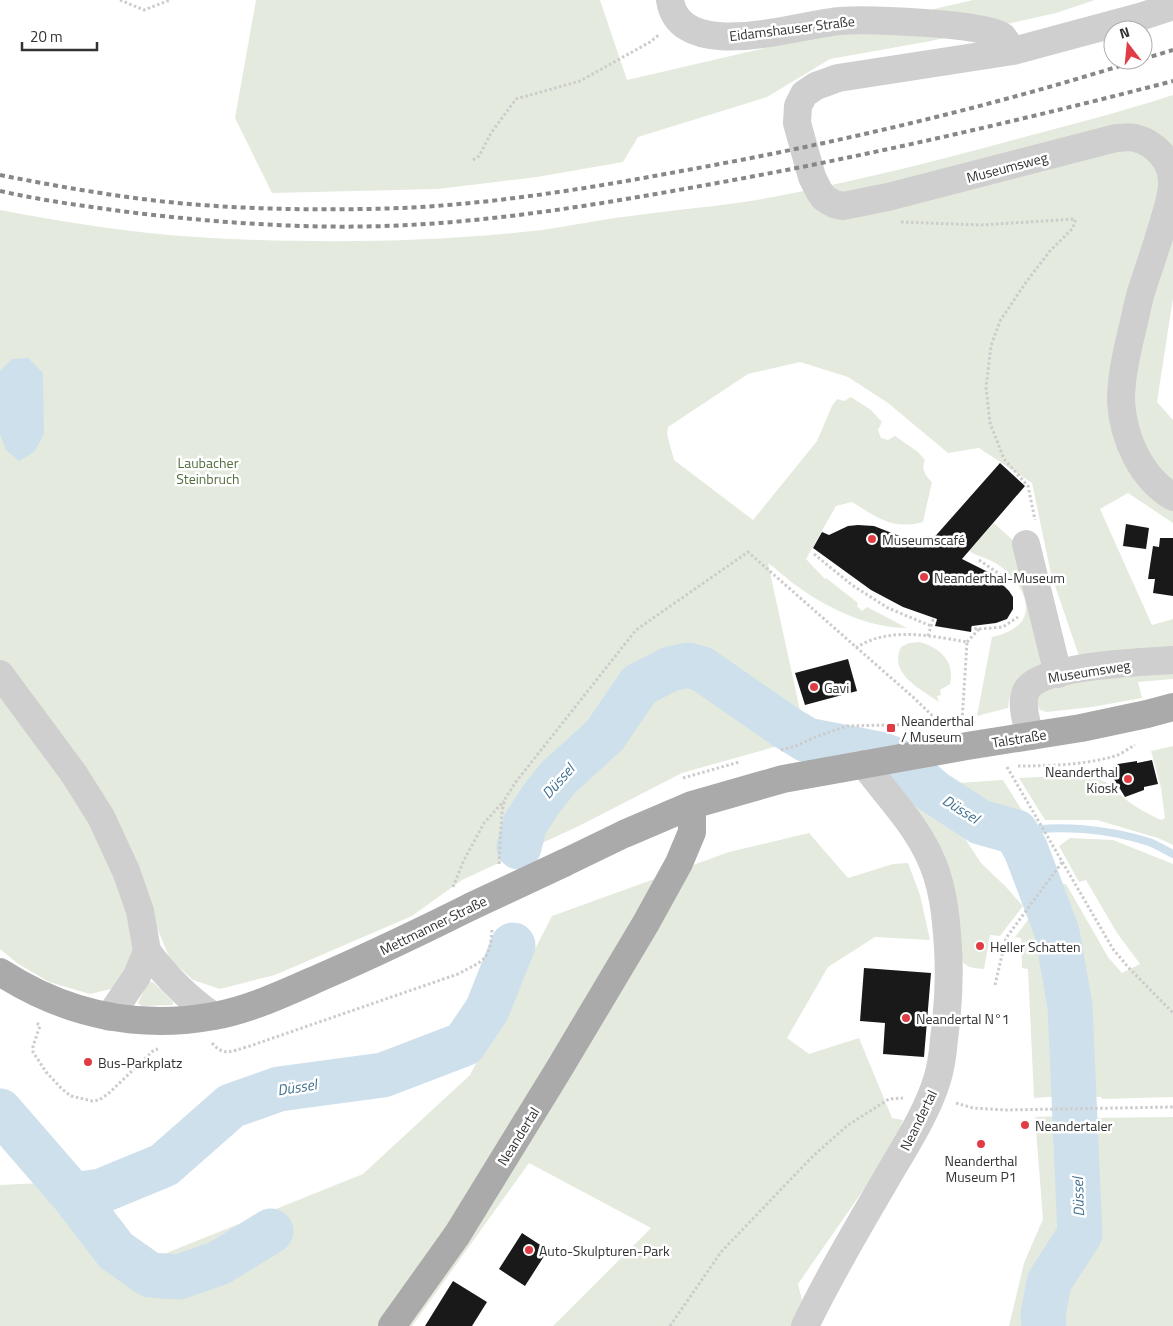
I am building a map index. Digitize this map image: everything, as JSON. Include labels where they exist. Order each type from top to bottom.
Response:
[{"type":"main road","name":"Talstraße","points":[[869,763],[1100,724],[1173,707]]},
{"type":"main road","name":"Mettmanner Straße","points":[[0,972],[20,985],[85,1012],[109,1017],[211,1028],[237,1010],[294,989],[358,961],[624,834],[692,805],[783,779],[869,763]]},
{"type":"main road","name":"Neandertal","points":[[392,1326],[457,1235],[646,923],[679,863],[692,832],[692,805]]},
{"type":"lane","points":[[1013,51],[1143,16],[1173,6]]},
{"type":"lane","name":"Eidamshauser Straße","points":[[674,10],[690,29],[708,36],[737,37],[840,21],[872,20],[980,28],[1001,36],[1013,51]]},
{"type":"lane","name":"Museumsweg","points":[[1013,51],[838,78],[816,86],[804,94],[798,106],[797,123],[812,176],[818,191],[824,198],[842,206],[888,197],[1116,138],[1134,137],[1152,144],[1163,155],[1170,168],[1172,183],[1171,202],[1141,292],[1127,352],[1121,400],[1130,444],[1140,464],[1149,477],[1162,490],[1173,497]]},
{"type":"lane","points":[[1030,532],[1058,674]]},
{"type":"lane","name":"Museumsweg","points":[[1030,736],[1024,707],[1026,692],[1037,681],[1058,674],[1105,665],[1173,660]]},
{"type":"lane","points":[[0,674],[74,774],[102,816],[126,871],[140,911],[147,951],[164,974],[195,1003],[211,1028]]},
{"type":"lane","name":"Neandertal","points":[[805,1326],[823,1287],[909,1140],[931,1097],[938,1078],[947,1015],[949,960],[944,901],[936,871],[928,852],[907,818],[869,763]]},
{"type":"lane","points":[[109,1017],[137,976],[147,951]]},
{"type":"path","points":[[120,0],[144,10],[170,0]]},
{"type":"path","points":[[472,160],[479,156],[492,133],[516,99],[580,81],[650,42],[674,10]]},
{"type":"path","points":[[894,222],[981,225],[1075,219],[1072,229],[1049,252],[1000,321],[991,346],[986,387],[990,423],[1004,460],[1028,486],[1030,532]]},
{"type":"path","points":[[445,919],[455,879],[484,823],[505,799],[515,783],[636,630],[748,552],[914,698],[940,724]]},
{"type":"path","points":[[814,554],[852,585],[888,608],[931,626]]},
{"type":"path","points":[[979,560],[1007,579],[1012,586]]},
{"type":"path","points":[[971,628],[1003,628],[1018,617],[1019,608]]},
{"type":"path","points":[[928,636],[933,620],[936,622]]},
{"type":"path","points":[[955,723],[962,723],[967,642],[979,629]]},
{"type":"path","points":[[856,648],[878,638],[915,634],[967,642]]},
{"type":"path","points":[[796,746],[847,726],[948,724]]},
{"type":"path","points":[[1093,760],[1053,766],[1007,766],[1113,949],[1173,1013]]},
{"type":"path","points":[[499,865],[502,811],[505,799]]},
{"type":"path","points":[[995,985],[1006,938],[1062,861]]},
{"type":"path","points":[[211,1028],[218,1050],[228,1052],[458,974],[487,956],[491,948],[492,930]]},
{"type":"path","points":[[34,1021],[40,1026],[33,1046],[34,1052],[46,1072],[71,1096],[92,1101],[99,1100],[108,1094],[154,1050],[165,1047]]},
{"type":"path","points":[[670,1326],[720,1252],[813,1156],[848,1125],[889,1099],[931,1097],[973,1108],[1005,1110],[1173,1107]]},
{"type":"green space","points":[[256,0],[600,0],[627,80],[973,0],[1095,0],[1056,13],[931,41],[830,59],[767,97],[638,137],[623,162],[537,177],[438,189],[272,193],[235,118]]},
{"type":"green space","name":"Laubacher Steinbruch","points":[[1173,95],[1173,298],[1157,402],[1173,420],[1173,523],[1128,493],[1100,509],[1152,625],[1173,619],[1173,679],[1138,682],[1142,698],[1092,707],[1047,712],[1040,710],[1036,697],[1079,656],[1051,574],[1032,483],[979,448],[948,453],[888,403],[848,377],[800,362],[748,374],[668,427],[667,434],[674,460],[753,520],[817,441],[832,406],[837,399],[844,401],[851,397],[871,410],[882,422],[878,430],[881,438],[888,440],[895,436],[918,452],[925,460],[924,472],[932,482],[923,522],[902,524],[886,521],[852,502],[836,506],[806,559],[825,579],[858,603],[857,606],[862,611],[867,607],[907,628],[879,625],[838,611],[792,583],[768,563],[801,715],[792,742],[682,773],[579,826],[462,880],[412,916],[275,975],[220,989],[193,980],[170,959],[155,923],[127,978],[111,989],[90,994],[49,982],[17,963],[0,949],[0,210],[122,230],[171,235],[282,241],[413,240],[542,230],[620,217],[738,203],[861,179],[1090,120]]},
{"type":"green space","points":[[994,523],[1019,546],[1047,665],[1024,674],[1019,679],[1012,690],[1008,708],[977,716],[992,637],[1007,632],[1018,625],[1024,617],[1026,608],[1024,597],[1011,576],[996,563],[969,551]]},
{"type":"green space","points":[[920,642],[940,652],[948,662],[951,676],[950,684],[940,690],[941,695],[937,696],[939,702],[908,680],[899,665],[898,657],[901,647],[909,643]]},
{"type":"green space","points":[[1173,746],[1173,845],[1158,838],[1097,820],[1045,820],[1019,778],[1095,774],[1095,779],[1109,784],[1124,798],[1146,813],[1161,820],[1165,818],[1161,788],[1151,751]]},
{"type":"green space","points":[[1003,780],[1028,820],[997,815],[976,800],[948,787],[958,783]]},
{"type":"green space","points":[[904,793],[933,807],[962,834],[981,863],[1023,906],[1000,936],[990,935],[984,969],[969,967],[959,956]]},
{"type":"green space","points":[[809,833],[848,878],[893,864],[908,863],[920,895],[930,940],[875,937],[828,967],[787,1038],[809,1054],[859,1038],[892,1118],[903,1120],[880,1166],[798,1284],[804,1308],[792,1326],[553,1326],[651,1228],[529,1163],[412,1326],[0,1326],[0,1185],[42,1183],[129,1268],[363,1174],[470,1075],[552,916],[729,852]]},
{"type":"green space","points":[[1070,838],[1113,840],[1173,864],[1173,1097],[1102,1099],[1101,1097],[1085,1097],[1083,1027],[1077,972],[1068,928],[1048,891],[1056,884],[1066,884],[1108,957],[1122,973],[1140,964],[1117,933],[1086,880],[1079,882],[1059,846]]},
{"type":"green space","points":[[1031,916],[1044,932],[1052,978],[1062,1096],[1034,1098],[1028,969],[1022,968],[1021,938],[1015,937]]},
{"type":"green space","points":[[148,982],[153,982],[173,1002],[173,1005],[142,1006],[138,1003]]},
{"type":"green space","points":[[1060,1116],[1063,1147],[1092,1140],[1090,1118],[1173,1117],[1173,1326],[1009,1326],[1024,1263],[1043,1219],[1035,1117]]},
{"type":"water","points":[[28,358],[43,373],[44,434],[34,452],[19,461],[6,450],[0,435],[0,371],[12,359]]},
{"type":"building","name":"Neanderthal-Museum","points":[[1000,463],[1025,486],[962,559],[992,574],[1009,591],[1013,597],[1013,609],[1007,619],[996,623],[972,626],[971,632],[935,626],[937,619],[903,607],[871,590],[813,548],[822,532],[829,535],[848,526],[858,525],[874,526],[902,537],[931,541]]},
{"type":"building","points":[[1126,524],[1149,528],[1146,549],[1123,546]]},
{"type":"building","points":[[1160,538],[1173,538],[1173,596],[1153,593],[1155,579],[1148,579],[1153,546],[1159,547]]},
{"type":"building","points":[[848,659],[857,691],[805,705],[795,673]]},
{"type":"building","name":"Neanderthal Kiosk","points":[[1152,760],[1158,784],[1144,787],[1144,790],[1125,797],[1109,771],[1118,764]]},
{"type":"building","name":"Neandertal N°1","points":[[864,968],[931,973],[924,1057],[883,1054],[885,1023],[860,1021]]},
{"type":"building","points":[[522,1233],[548,1250],[525,1286],[499,1269]]},
{"type":"building","points":[[453,1281],[487,1302],[472,1326],[425,1326]]},
{"type":"waterway","name":"Düssel","points":[[519,847],[525,824],[542,798],[559,777],[605,735],[639,685],[670,669],[688,665],[702,669],[807,740],[880,754],[896,760],[934,792],[980,822],[1016,832],[1026,850],[1057,932],[1070,1006],[1080,1234],[1049,1282],[1043,1315],[1044,1326]]},
{"type":"waterway","points":[[1016,832],[1049,828],[1100,831],[1149,842],[1173,854]]},
{"type":"waterway","name":"Düssel","points":[[0,1111],[73,1195],[101,1191],[164,1165],[231,1106],[279,1089],[383,1075],[464,1044],[487,1010],[513,945]]},
{"type":"waterway","name":"Düssel","points":[[73,1195],[116,1251],[150,1275],[179,1277],[219,1263],[271,1231]]},
{"type":"railway","points":[[1153,56],[1173,50]]},
{"type":"railway","points":[[0,175],[125,197],[222,206],[283,209],[364,209],[482,202],[638,179],[851,137],[1025,94],[1105,70]]},
{"type":"railway","points":[[0,191],[51,201],[136,213],[250,224],[326,227],[402,225],[474,220],[607,202],[824,163],[999,124],[1173,81]]},
{"type":"place","name":"Museumscafé","points":[[872,539]]},
{"type":"place","name":"Neanderthal-Museum","points":[[924,577]]},
{"type":"place","name":"Gavi","points":[[814,687]]},
{"type":"place","name":"Neanderthal / Museum","points":[[891,728]]},
{"type":"place","name":"Neanderthal Kiosk","points":[[1128,779]]},
{"type":"place","name":"Heller Schatten","points":[[980,946]]},
{"type":"place","name":"Neandertal N°1","points":[[906,1018]]},
{"type":"place","name":"Bus-Parkplatz","points":[[88,1062]]},
{"type":"place","name":"Neandertaler","points":[[1025,1125]]},
{"type":"place","name":"Neanderthal Museum P1","points":[[981,1144]]},
{"type":"place","name":"Auto-Skulpturen-Park","points":[[529,1250]]}]
